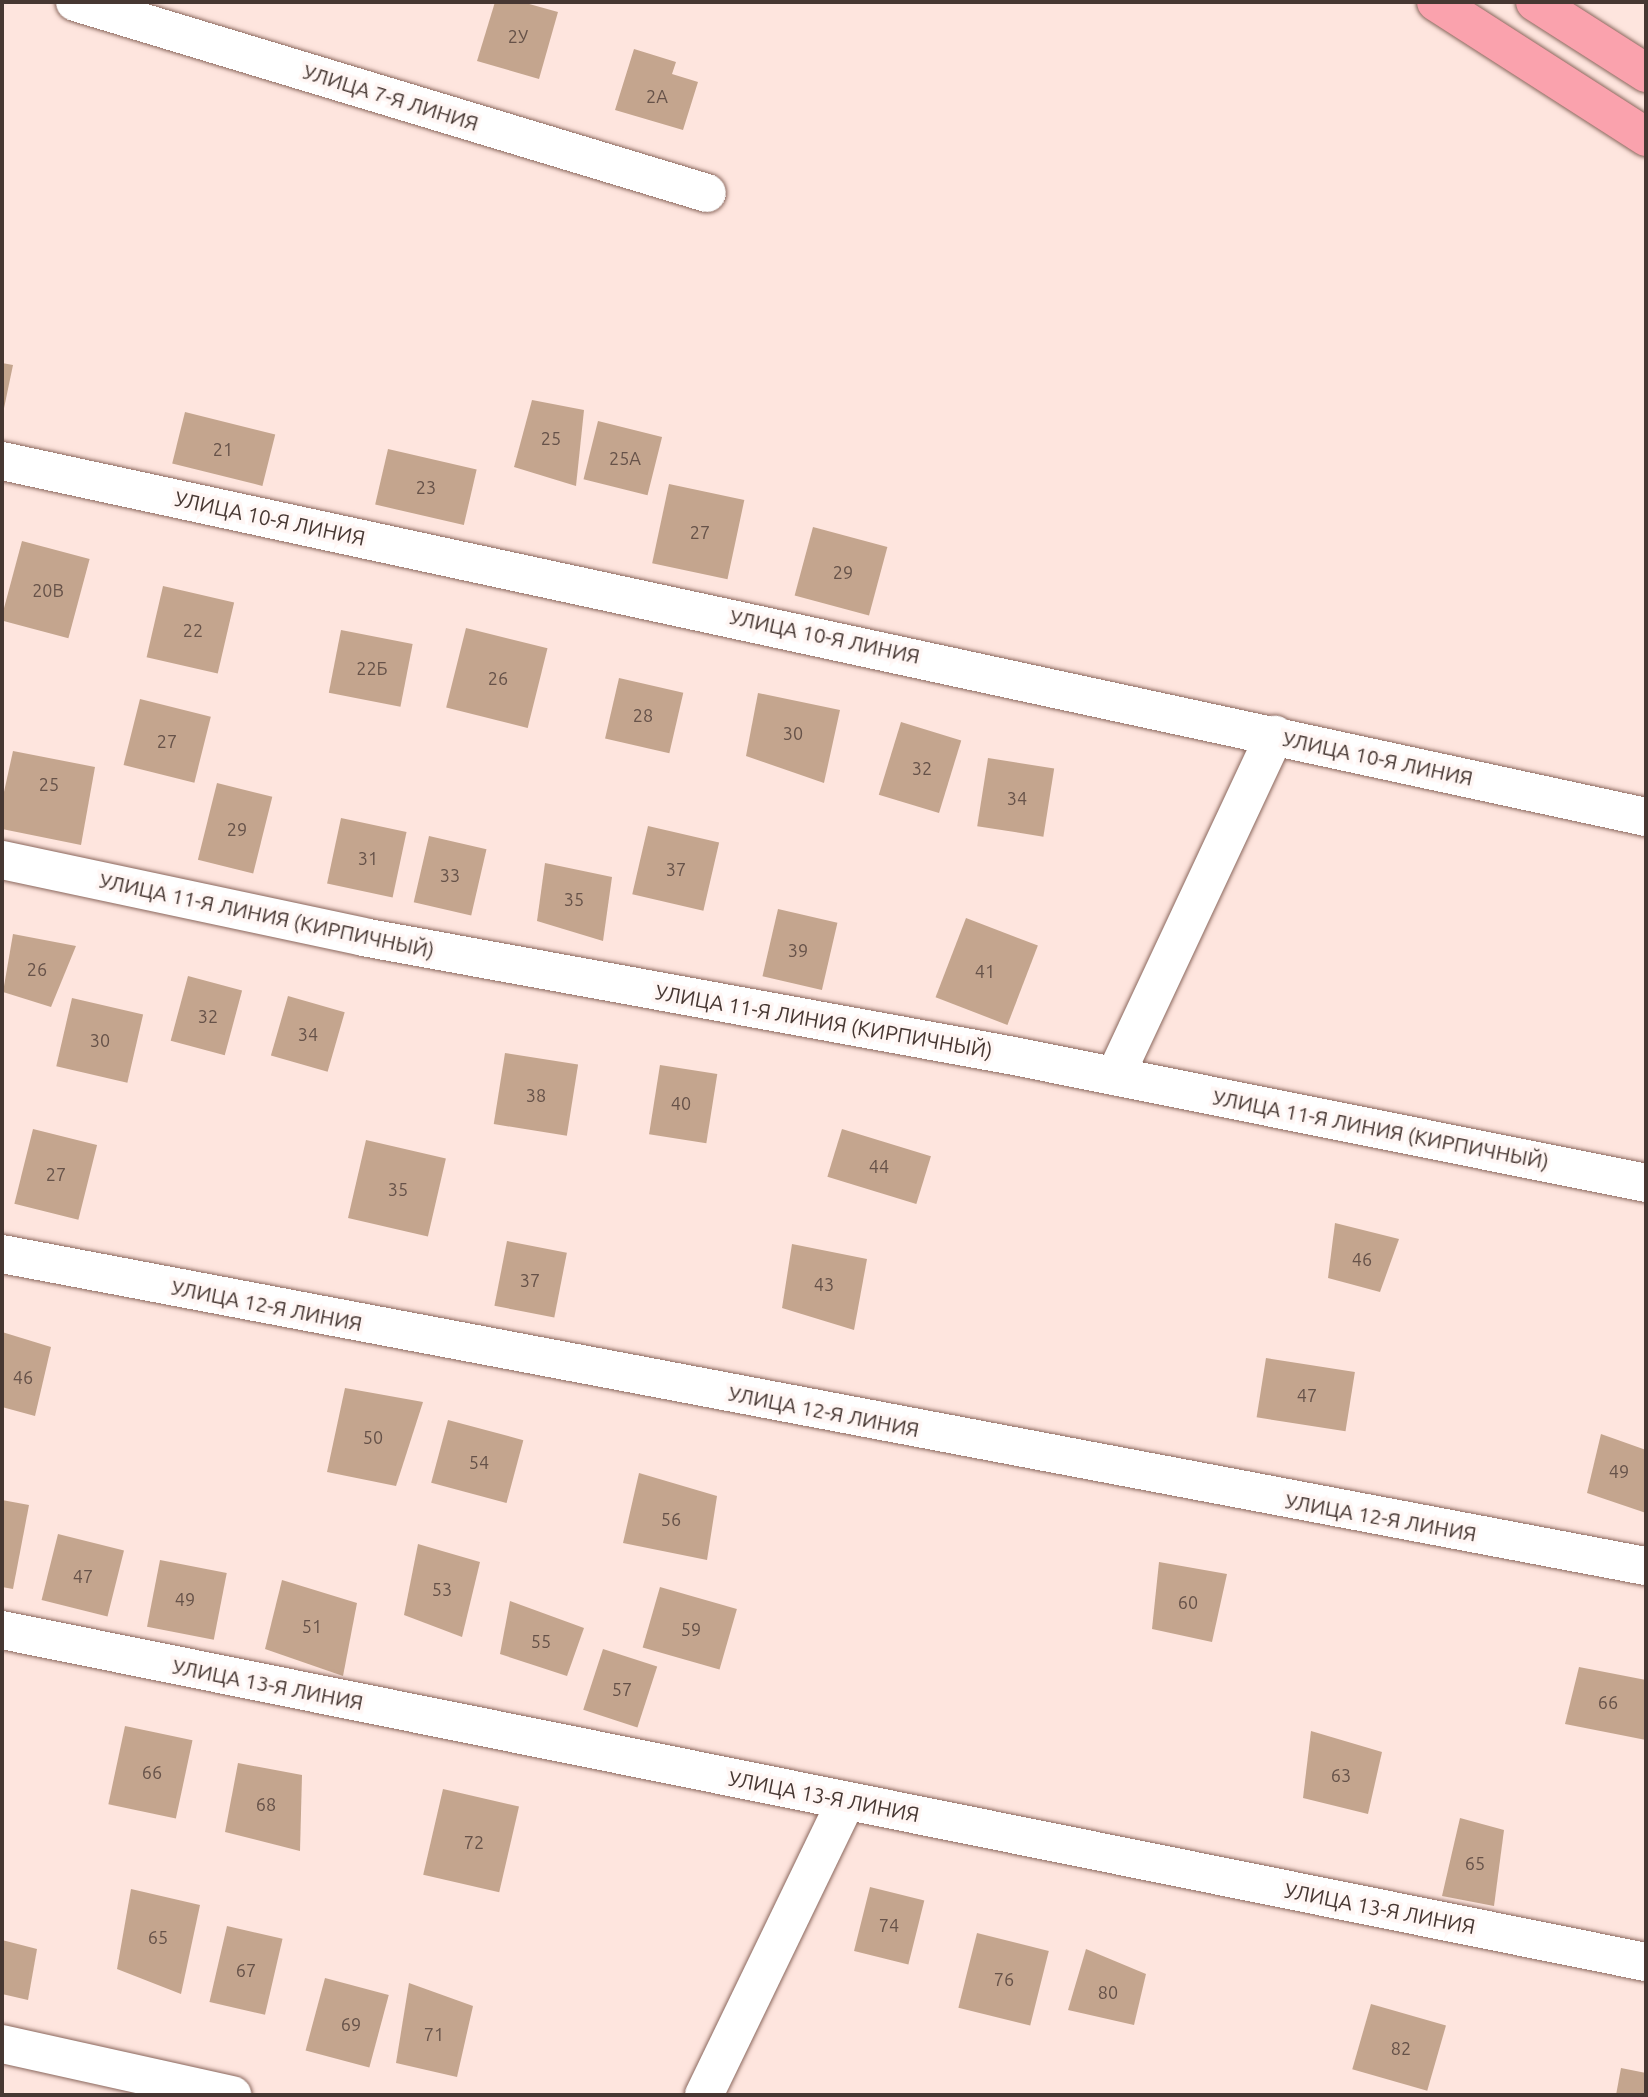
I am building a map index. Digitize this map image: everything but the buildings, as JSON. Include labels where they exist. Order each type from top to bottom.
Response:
[{"type":"main road","points":[[1436,2],[1646,137]]},
{"type":"main road","points":[[1535,2],[1646,73]]},
{"type":"street","name":"УЛИЦА 7-Я ЛИНИЯ","points":[[75,2],[707,193]]},
{"type":"street","name":"УЛИЦА 10-Я ЛИНИЯ","points":[[2,461],[1646,817]]},
{"type":"street","points":[[1115,1076],[1275,735]]},
{"type":"street","name":"УЛИЦА 11-Я ЛИНИЯ (КИРПИЧНЫЙ)","points":[[2,860],[363,937],[1115,1076],[1646,1182]]},
{"type":"street","name":"УЛИЦА 12-Я ЛИНИЯ","points":[[2,1254],[1646,1566]]},
{"type":"street","name":"УЛИЦА 13-Я ЛИНИЯ","points":[[2,1630],[1646,1962]]},
{"type":"street","points":[[704,2095],[846,1801]]},
{"type":"street","points":[[2,2044],[232,2095]]}]
